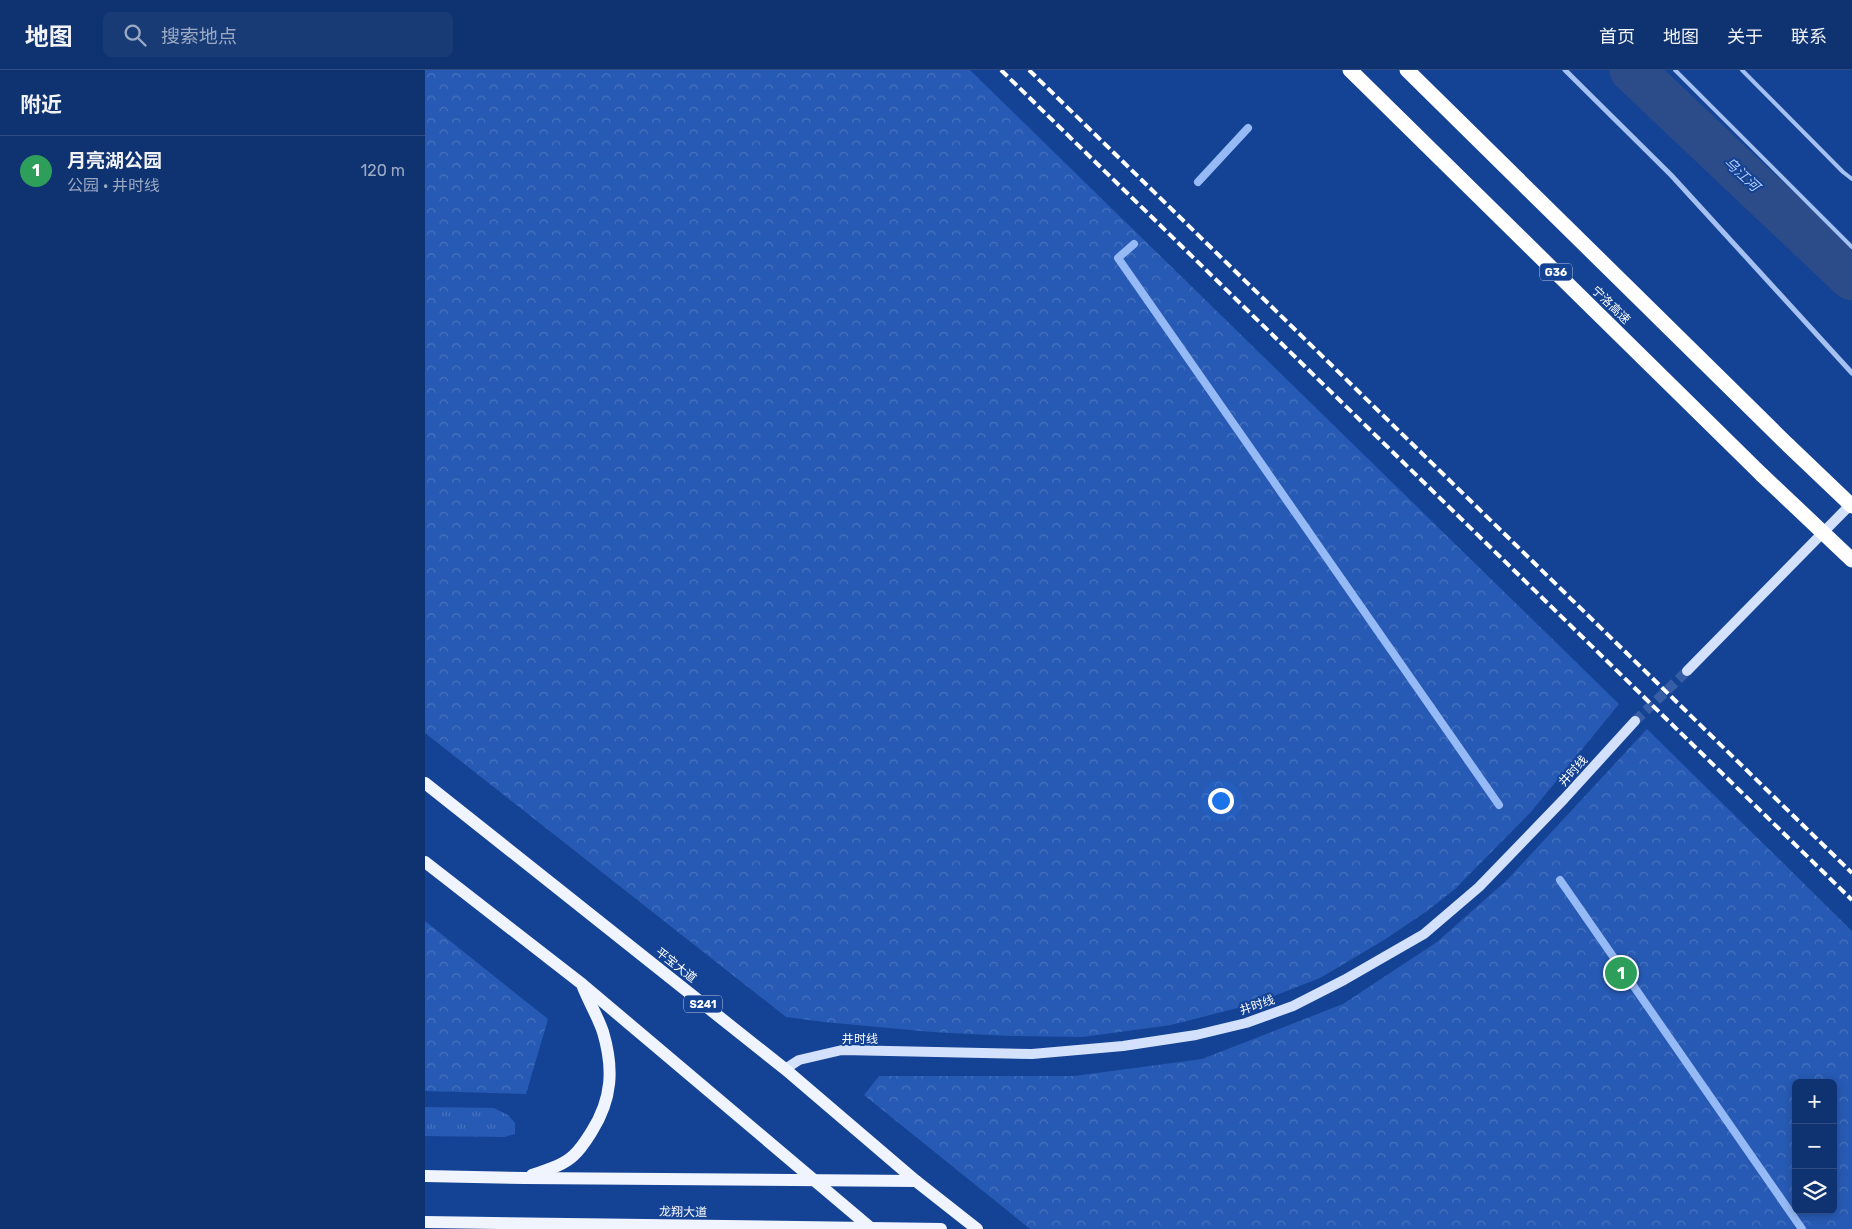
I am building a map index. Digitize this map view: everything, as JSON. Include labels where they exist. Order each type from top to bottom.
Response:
[{"type":"highway","name":"宁洛高速","points":[[1350,70],[1762,475],[1852,560]]},
{"type":"highway","name":"宁洛高速","points":[[1407,70],[1788,445],[1852,504]]},
{"type":"main road","name":"平宝大道","points":[[425,783],[785,1069],[916,1181],[977,1229]]},
{"type":"main road","points":[[425,862],[581,984],[872,1228]]},
{"type":"main road","points":[[525,1178],[562,1164],[574,1155],[602,1114],[610,1082],[608,1056],[602,1032],[581,984]]},
{"type":"main road","points":[[425,1176],[916,1181]]},
{"type":"main road","name":"龙翔大道","points":[[425,1222],[941,1229]]},
{"type":"street","points":[[1565,70],[1671,176],[1852,372]]},
{"type":"street","points":[[1687,671],[1852,504]]},
{"type":"street","name":"井时线","points":[[785,1069],[799,1060],[842,1050],[1032,1054],[1123,1046],[1196,1035],[1238,1025],[1293,1006],[1344,980],[1423,934],[1479,887],[1564,799],[1635,721]]},
{"type":"lane","points":[[1675,70],[1852,247]]},
{"type":"lane","points":[[1742,70],[1852,179]]},
{"type":"green space","points":[[425,70],[970,70],[1619,704],[1531,812],[1455,889],[1427,911],[1384,940],[1320,978],[1253,1004],[1171,1025],[1083,1037],[932,1032],[786,1017],[425,733]]},
{"type":"green space","points":[[1647,729],[1852,931],[1852,1229],[1030,1229],[864,1095],[879,1076],[1074,1076],[1202,1059],[1343,1004],[1437,942],[1508,879]]},
{"type":"green space","points":[[425,921],[548,1019],[526,1094],[425,1091]]},
{"type":"green space","points":[[425,1107],[494,1108],[508,1115],[515,1123],[515,1134],[504,1137],[425,1136]]},
{"type":"waterway","name":"乌江河","points":[[1632,70],[1852,278]]},
{"type":"waterway","points":[[1198,182],[1248,128]]},
{"type":"waterway","points":[[1134,244],[1118,258],[1499,805]]},
{"type":"waterway","points":[[1560,880],[1802,1229]]},
{"type":"tunnel","points":[[1635,721],[1687,671]]},
{"type":"railway","points":[[1001,70],[1852,900]]},
{"type":"railway","points":[[1029,70],[1852,873]]},
{"type":"place","name":"月亮湖公园","points":[[1621,973]]}]
